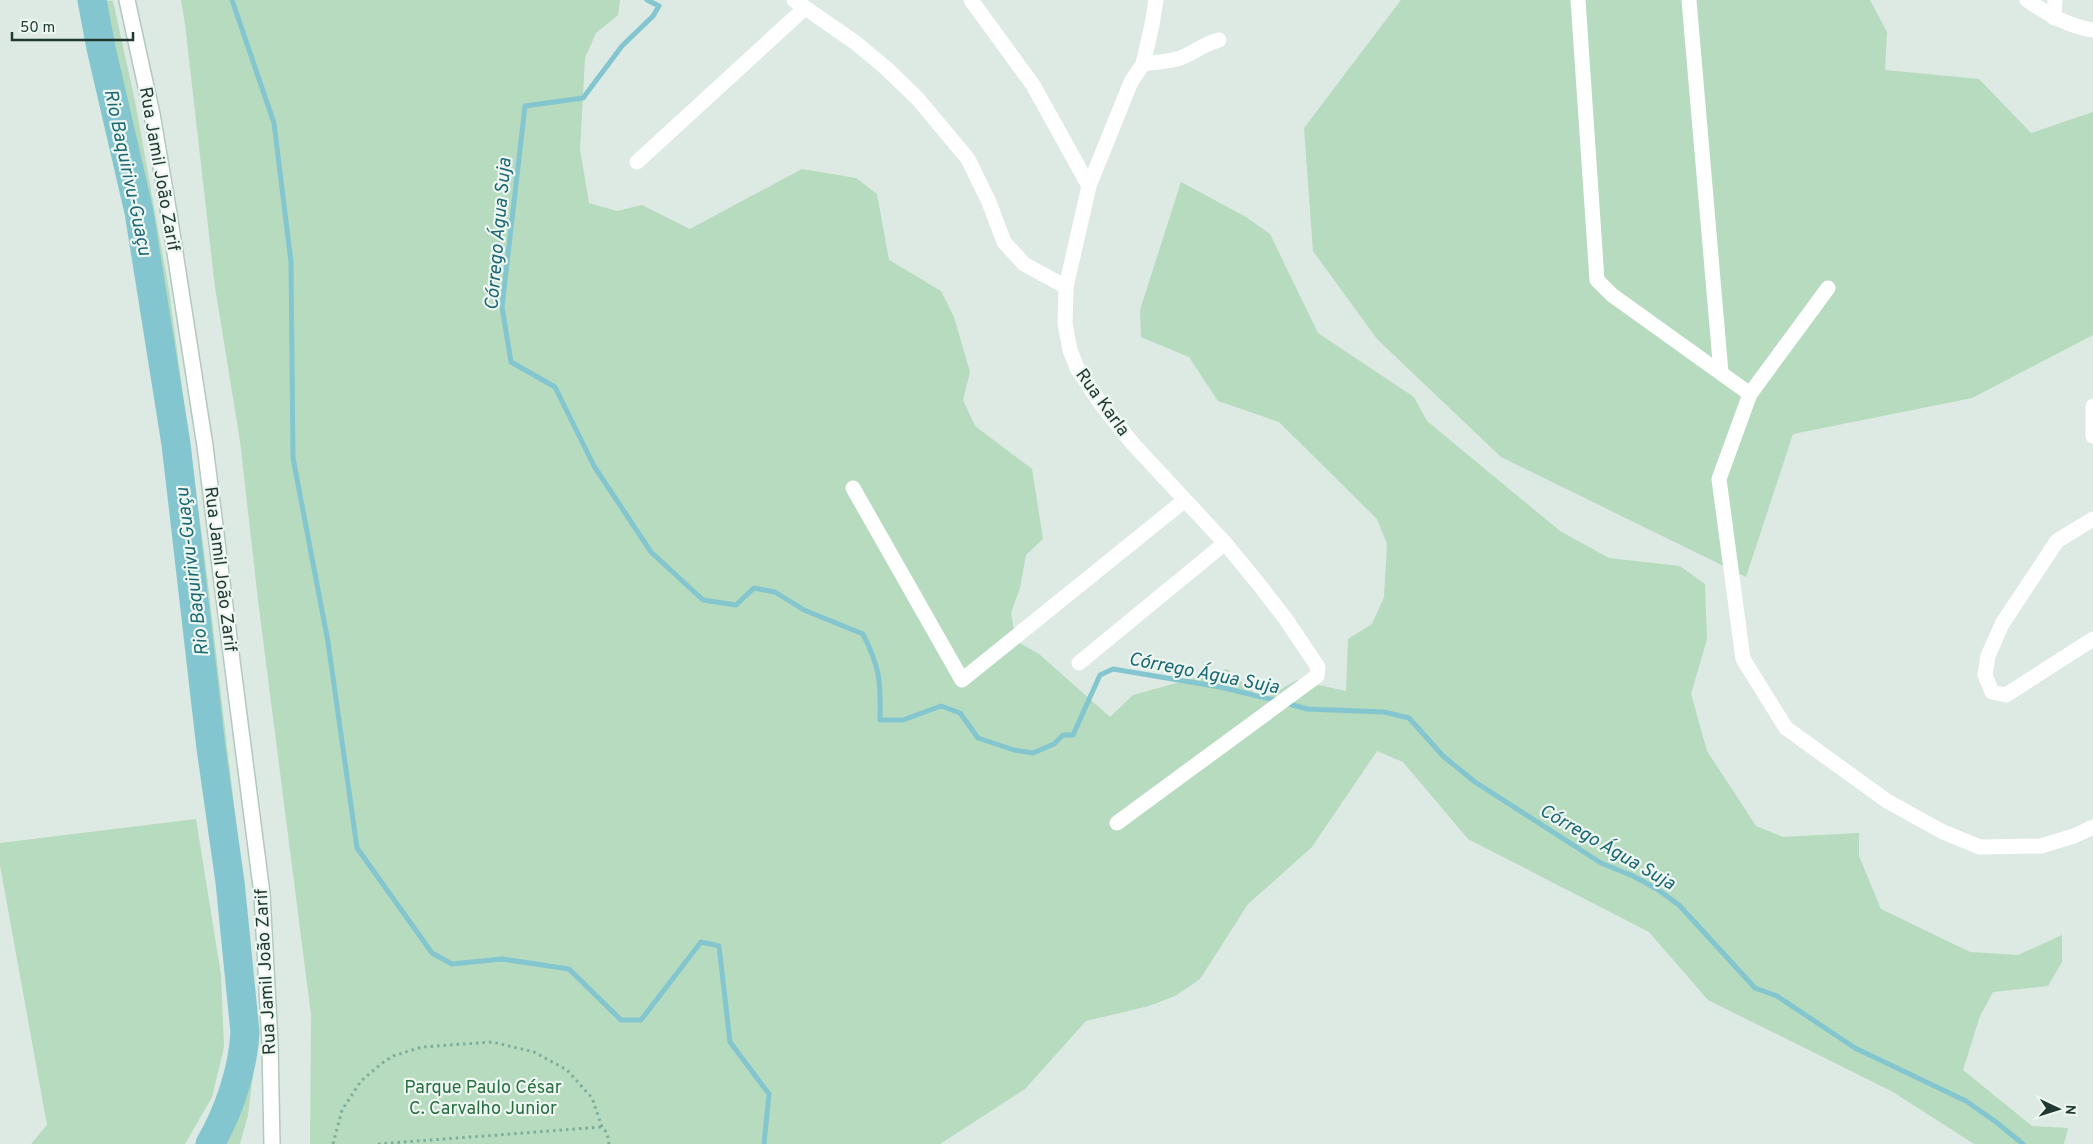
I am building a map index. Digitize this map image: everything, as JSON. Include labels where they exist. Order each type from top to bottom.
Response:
[{"type":"street","name":"Rua Jamil João Zarif","points":[[127,0],[152,114],[205,446],[262,894],[270,1043],[272,1144]]},
{"type":"street","points":[[971,0],[1033,85],[1088,186]]},
{"type":"street","name":"Rua Karla","points":[[1117,823],[1317,676],[1318,667],[1285,618],[1225,543],[1134,444],[1101,404],[1077,368],[1070,350],[1065,322],[1066,287],[1088,186],[1131,82],[1143,64],[1156,0]]},
{"type":"street","points":[[1578,0],[1597,280],[1612,295],[1750,394]]},
{"type":"street","points":[[1688,0],[1721,373]]},
{"type":"street","points":[[2027,0],[2054,18],[2079,28],[2093,30]]},
{"type":"street","points":[[2054,18],[2055,0]]},
{"type":"street","points":[[637,162],[799,4],[856,43],[918,99],[968,159],[989,202],[1004,242],[1024,264],[1066,287]]},
{"type":"street","points":[[1143,64],[1169,61],[1207,43],[1219,40]]},
{"type":"street","points":[[1828,288],[1750,394],[1719,479],[1743,659],[1786,728],[1887,801],[1943,832],[1980,847],[2041,846],[2074,836],[2093,827]]},
{"type":"street","points":[[2093,406],[2093,436]]},
{"type":"street","points":[[853,488],[962,680],[1185,500]]},
{"type":"street","points":[[2093,518],[2057,541],[2002,624],[1988,656],[1985,675],[1992,692],[2006,694],[2093,639]]},
{"type":"street","points":[[1079,663],[1225,543]]},
{"type":"path","points":[[333,1144],[342,1110],[361,1081],[393,1056],[422,1047],[492,1042],[534,1052],[567,1070],[592,1098],[602,1127],[607,1133],[609,1144]]},
{"type":"path","points":[[378,1144],[602,1127]]},
{"type":"green space","points":[[104,0],[113,1],[135,101],[169,290],[206,567],[251,949],[257,1043],[248,1115],[240,1144],[222,1144],[248,1052],[249,1030],[235,859],[219,757],[197,575],[185,455],[169,375],[145,215],[106,28]]},
{"type":"green space","name":"Parque Paulo César C. Carvalho Junior","points":[[181,0],[620,0],[618,15],[596,33],[585,58],[580,149],[589,203],[617,211],[642,205],[690,229],[802,169],[856,178],[877,194],[889,260],[941,291],[954,317],[970,372],[963,400],[975,426],[1032,469],[1043,539],[1026,555],[1020,588],[1011,613],[1016,641],[1039,654],[1110,717],[1133,695],[1227,669],[1262,700],[1297,680],[1346,691],[1348,639],[1372,624],[1384,597],[1387,544],[1377,519],[1279,422],[1218,401],[1189,357],[1141,337],[1140,310],[1181,182],[1246,217],[1270,234],[1318,333],[1414,397],[1427,421],[1560,531],[1609,558],[1680,566],[1705,584],[1707,639],[1691,694],[1707,751],[1756,826],[1783,837],[1859,833],[1859,856],[1881,909],[1970,952],[2018,955],[2062,935],[2062,962],[2048,986],[1993,992],[1980,1016],[1963,1070],[2032,1126],[2068,1128],[2064,1144],[1974,1144],[1893,1092],[1708,1000],[1649,932],[1468,839],[1403,762],[1377,751],[1312,847],[1248,904],[1200,979],[1175,996],[1149,1006],[1086,1021],[1025,1089],[940,1144],[310,1144],[311,1015],[258,600],[240,441],[215,287]]},
{"type":"green space","points":[[1401,0],[1870,0],[1887,32],[1885,70],[1979,79],[2031,133],[2093,112],[2093,335],[1972,398],[1793,434],[1746,577],[1501,457],[1377,339],[1313,251],[1304,128]]},
{"type":"green space","points":[[196,819],[221,975],[224,1047],[212,1097],[185,1144],[31,1144],[47,1125],[0,865],[0,843]]},
{"type":"waterway","name":"Rio Baquirivu-Guaçu","points":[[92,0],[101,48],[139,212],[176,444],[211,748],[230,882],[245,1032],[244,1046],[234,1090],[210,1144]]},
{"type":"waterway","points":[[232,0],[274,123],[291,262],[293,458],[328,642],[357,848],[432,953],[452,964],[502,959],[569,969],[621,1020],[641,1020],[701,942],[719,946],[730,1042],[769,1094],[764,1144]]},
{"type":"waterway","name":"Córrego Água Suja","points":[[647,0],[659,6],[653,16],[622,46],[583,98],[525,106],[502,307],[511,362],[555,387],[594,466],[651,552],[703,600],[736,605],[754,588],[775,592],[804,610],[863,634],[873,656],[878,676],[880,720],[903,720],[941,706],[960,713],[978,738],[1014,750],[1033,753],[1054,744],[1063,735],[1073,735],[1100,675],[1113,669],[1220,687],[1278,701]]},
{"type":"waterway","name":"Córrego Água Suja","points":[[1286,703],[1307,709],[1384,712],[1409,718],[1443,756],[1475,782],[1601,863],[1633,876],[1657,889],[1679,905],[1755,988],[1777,996],[1855,1048],[1966,1101],[2023,1144]]}]
